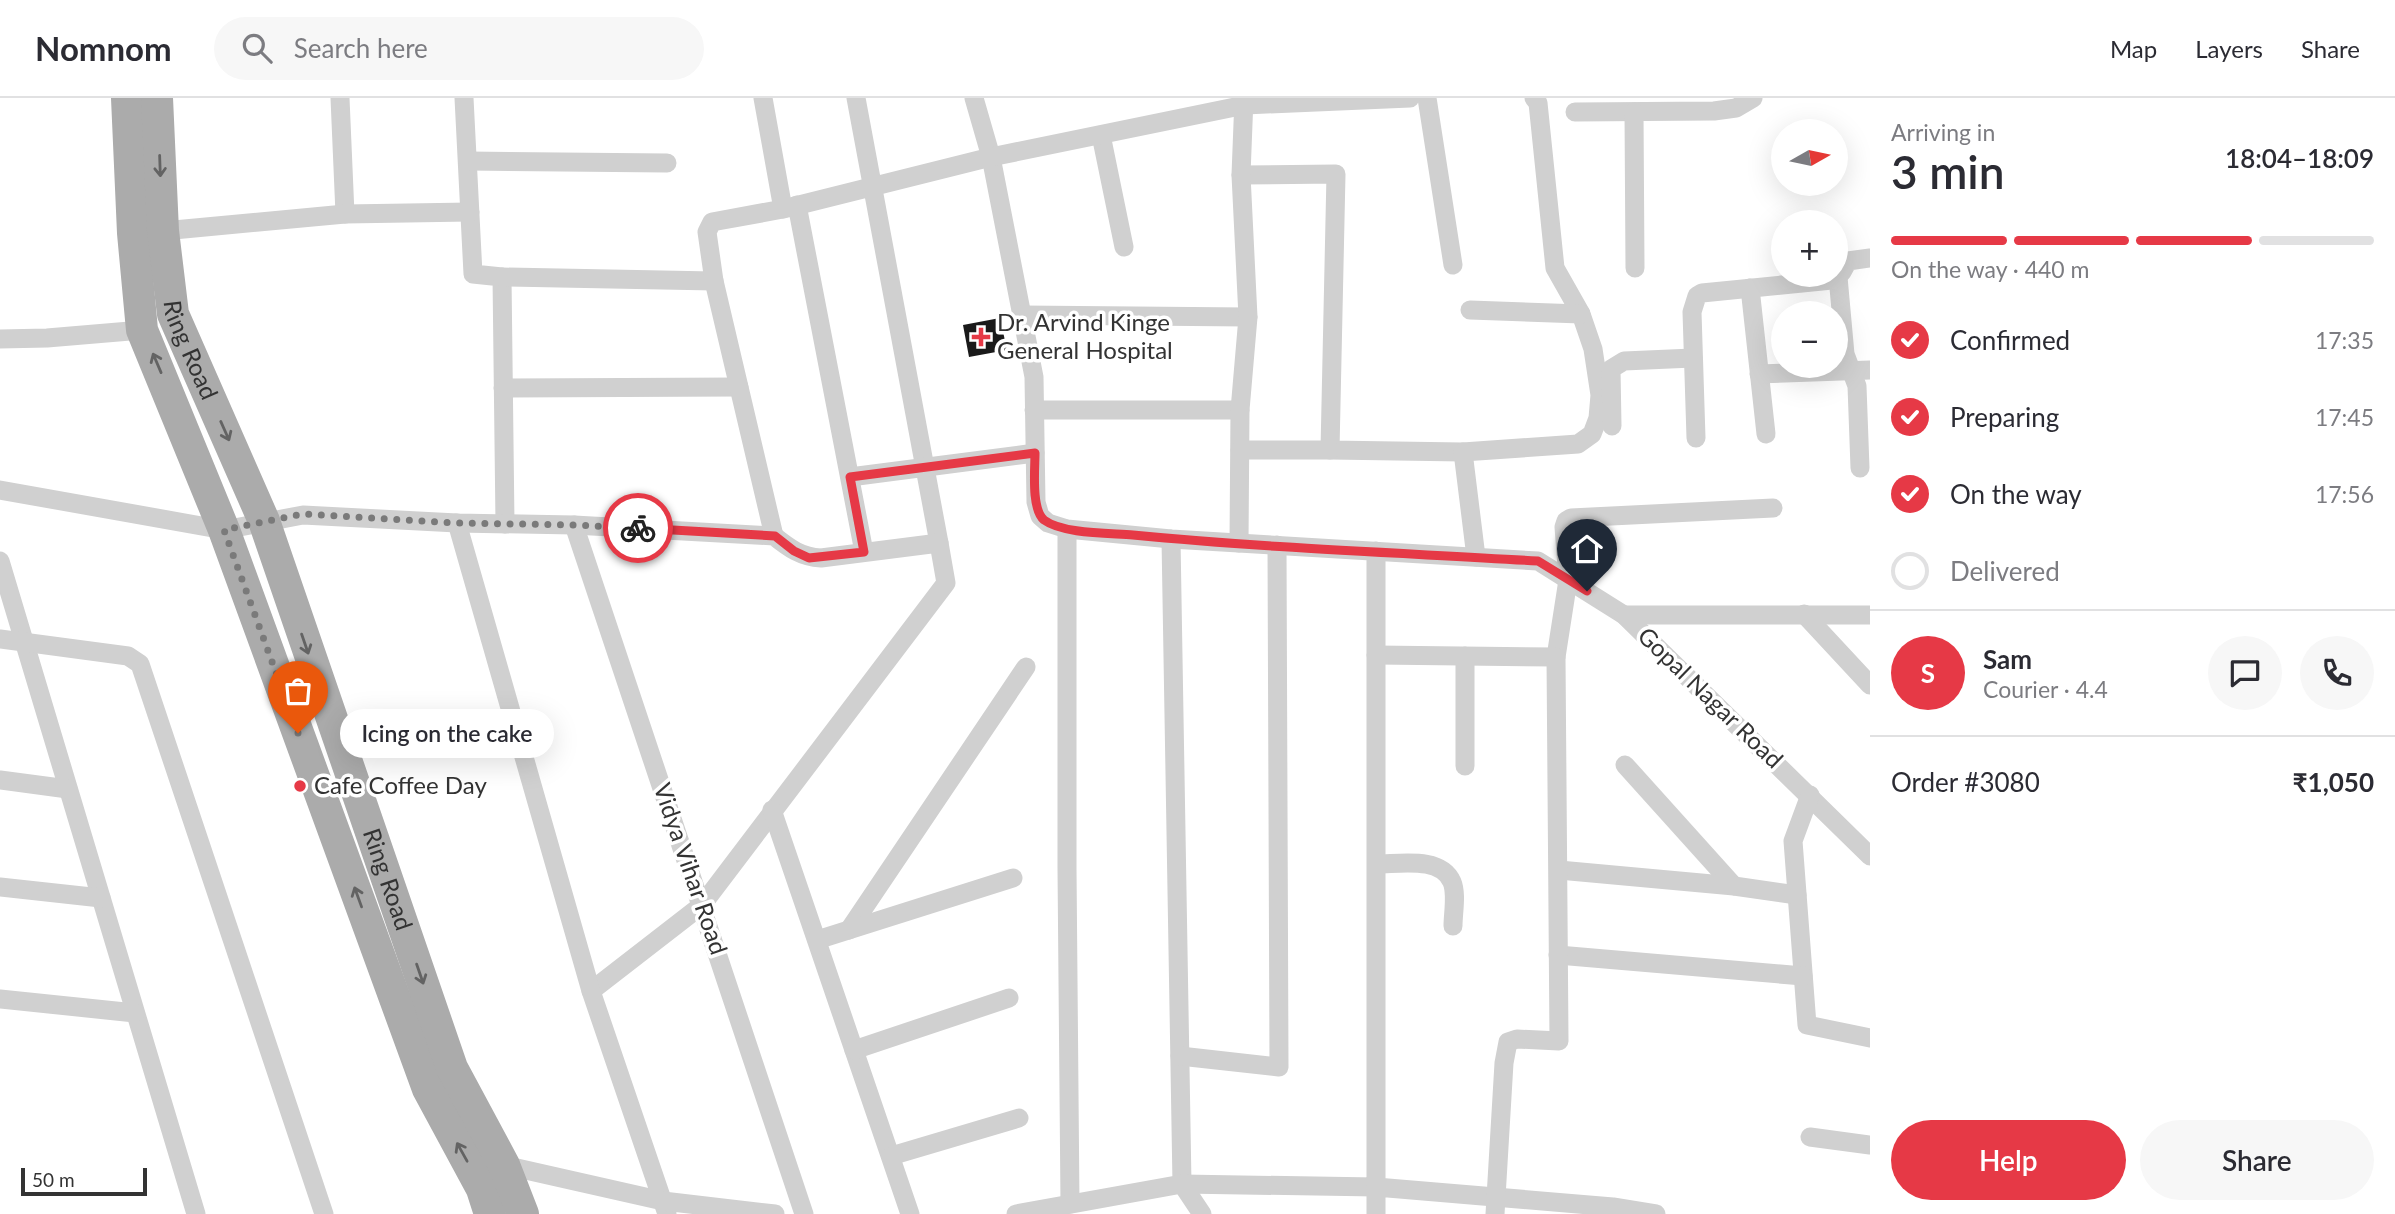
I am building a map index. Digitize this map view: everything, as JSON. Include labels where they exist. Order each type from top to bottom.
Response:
[{"type":"main road","name":"Ring Road","points":[[127,98],[133,233],[142,330],[224,530],[428,1089],[482,1189],[490,1214]]},
{"type":"main road","name":"Ring Road","points":[[157,98],[163,230],[173,314],[264,521],[452,1068],[504,1165],[523,1214]]},
{"type":"street","points":[[340,98],[345,214]]},
{"type":"street","points":[[464,98],[473,274],[502,277],[714,281]]},
{"type":"street","points":[[763,98],[790,207],[864,552]]},
{"type":"street","points":[[592,991],[702,905],[946,583],[856,98]]},
{"type":"street","name":"Gopal Nagar Road","points":[[974,98],[991,157],[1034,377],[1036,502],[1040,516],[1048,523],[1067,529],[1171,539],[1538,561],[1624,615],[1870,856]]},
{"type":"street","points":[[775,536],[714,281],[707,232],[712,222],[790,207],[991,157],[1245,102],[1410,98]]},
{"type":"street","points":[[1427,98],[1453,265]]},
{"type":"street","points":[[1240,450],[1463,453],[1578,444],[1592,434],[1598,418],[1600,395],[1593,349],[1581,314],[1555,268],[1538,103],[1534,98]]},
{"type":"street","points":[[1575,112],[1634,112],[1662,105],[1736,108],[1753,98]]},
{"type":"street","points":[[1239,543],[1240,410],[1248,317],[1241,175],[1245,102]]},
{"type":"street","points":[[1634,112],[1635,268]]},
{"type":"street","points":[[1101,135],[1124,247]]},
{"type":"street","points":[[468,161],[667,163]]},
{"type":"street","points":[[1241,175],[1336,174],[1330,450]]},
{"type":"street","points":[[163,230],[345,214],[470,212]]},
{"type":"street","points":[[1848,261],[1870,258]]},
{"type":"street","points":[[502,277],[505,524]]},
{"type":"street","points":[[1696,439],[1692,312],[1697,296],[1702,293],[1771,286]]},
{"type":"street","points":[[1839,287],[1845,354],[1860,371]]},
{"type":"street","points":[[1750,288],[1766,434]]},
{"type":"street","points":[[1470,310],[1581,314]]},
{"type":"street","points":[[1022,314],[1248,317]]},
{"type":"street","points":[[0,339],[142,330]]},
{"type":"street","points":[[1612,426],[1611,369],[1624,361],[1693,358]]},
{"type":"street","points":[[1759,373],[1860,371]]},
{"type":"street","points":[[1860,371],[1857,386],[1860,468]]},
{"type":"street","points":[[503,388],[739,387]]},
{"type":"street","points":[[1034,410],[1240,410]]},
{"type":"street","points":[[850,477],[1035,453]]},
{"type":"street","points":[[1463,453],[1476,557]]},
{"type":"street","points":[[0,490],[224,530],[303,514],[775,536],[794,551],[809,558],[939,543]]},
{"type":"street","points":[[1496,1205],[1504,1063],[1508,1042],[1517,1039],[1559,1041],[1556,657],[1568,580],[1564,527],[1566,521],[1571,518],[1773,508]]},
{"type":"street","points":[[457,523],[592,991],[665,1207]]},
{"type":"street","name":"Vidya Vihar Road","points":[[574,525],[804,1214]]},
{"type":"street","points":[[1067,529],[1066,869],[1070,1204]]},
{"type":"street","points":[[1171,539],[1182,1184],[1202,1214]]},
{"type":"street","points":[[1180,1056],[1279,1067],[1277,545]]},
{"type":"street","points":[[1376,551],[1376,1214]]},
{"type":"street","points":[[0,561],[195,1214]]},
{"type":"street","points":[[1804,614],[1870,685]]},
{"type":"street","points":[[1624,615],[1870,615]]},
{"type":"street","points":[[0,639],[128,656],[140,664],[324,1214]]},
{"type":"street","points":[[1376,654],[1556,657]]},
{"type":"street","points":[[1465,656],[1465,766]]},
{"type":"street","points":[[849,930],[1026,667]]},
{"type":"street","points":[[1625,765],[1734,886]]},
{"type":"street","points":[[0,780],[68,789]]},
{"type":"street","points":[[1810,795],[1793,841],[1807,1025],[1870,1038]]},
{"type":"street","points":[[772,810],[910,1214]]},
{"type":"street","points":[[1377,864],[1433,864],[1446,873],[1453,884],[1453,926]]},
{"type":"street","points":[[1559,870],[1734,886],[1797,895]]},
{"type":"street","points":[[817,940],[1013,878]]},
{"type":"street","points":[[0,887],[101,898]]},
{"type":"street","points":[[1558,955],[1803,976]]},
{"type":"street","points":[[854,1050],[1009,998]]},
{"type":"street","points":[[0,999],[135,1013]]},
{"type":"street","points":[[891,1156],[1019,1118]]},
{"type":"street","points":[[1810,1137],[1870,1145]]},
{"type":"street","points":[[504,1165],[665,1207],[775,1214]]},
{"type":"street","points":[[1016,1214],[1182,1184],[1376,1187],[1496,1205],[1656,1214]]},
{"type":"building","points":[[1000,318],[1007,350],[969,357],[963,325]]},
{"type":"way so far","points":[[298,733],[224,530],[303,514],[457,523],[638,528]]},
{"type":"place","name":"Dr. Arvind Kinge General Hospital","points":[[981,337]]},
{"type":"place","name":"Icing on the cake","points":[[298,733]]},
{"type":"place","name":"Cafe Coffee Day","points":[[300,786]]},
{"type":"route","points":[[638,528],[775,536],[794,551],[809,558],[864,552],[850,477],[1035,453],[1036,502],[1040,516],[1048,523],[1067,529],[1171,539],[1538,561],[1587,591]]}]
